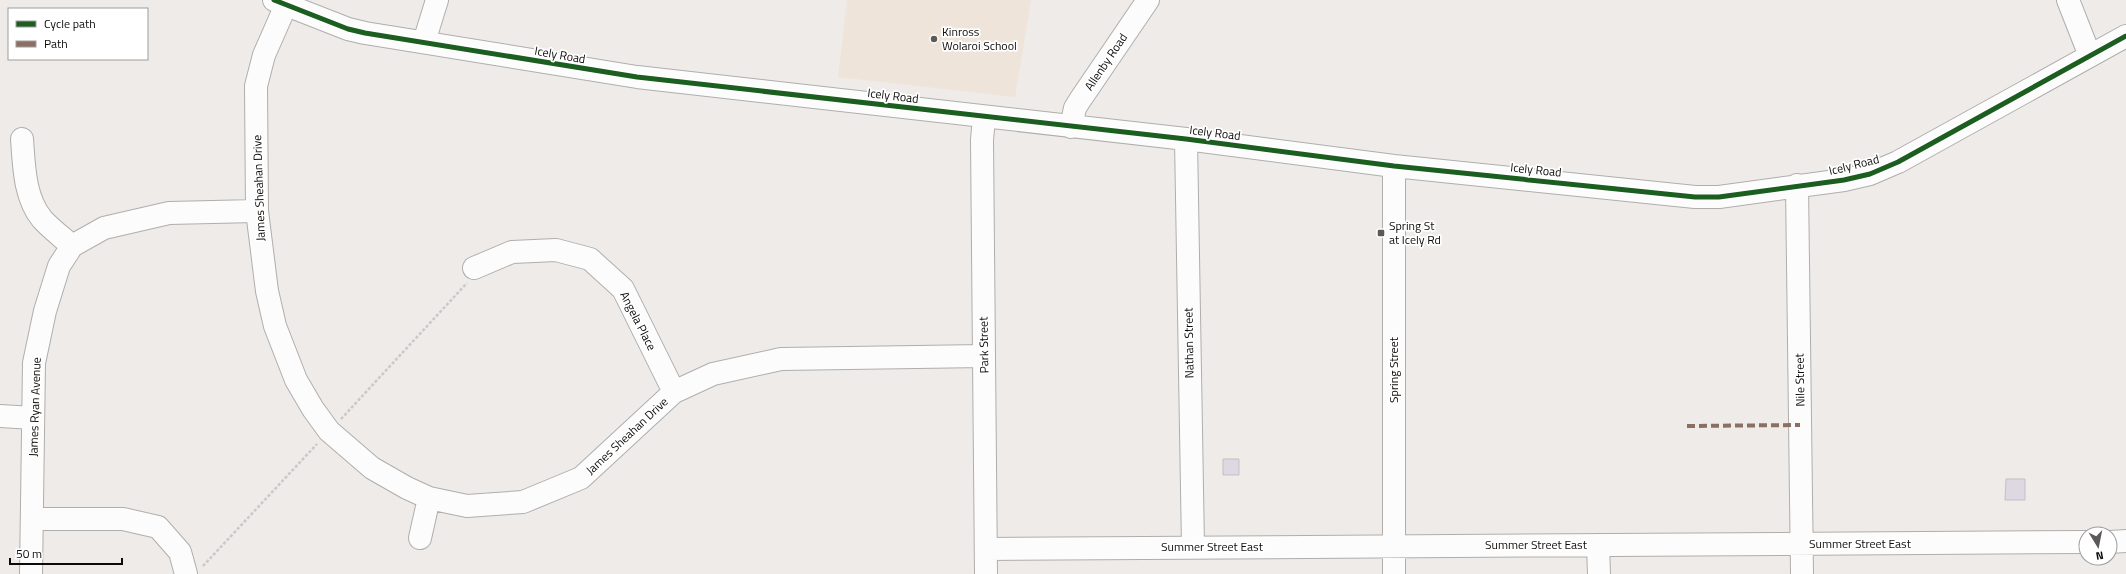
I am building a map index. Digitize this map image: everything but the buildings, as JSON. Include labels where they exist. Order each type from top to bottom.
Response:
[{"type":"street","points":[[424,42],[437,0]]},
{"type":"street","name":"Allenby Road","points":[[1071,127],[1075,108],[1148,0]]},
{"type":"street","points":[[2068,0],[2090,56]]},
{"type":"street","name":"Icely Road","points":[[280,2],[348,29],[602,73],[1186,139],[1394,166],[1695,197],[1719,196],[1844,180],[1870,174],[1898,162],[2126,36]]},
{"type":"street","name":"James Sheahan Drive","points":[[280,2],[256,86],[257,211],[267,291],[276,326],[296,380],[310,404],[329,431],[356,456],[390,480],[428,498],[467,506],[522,502],[581,478],[674,392],[713,374],[781,359],[984,356]]},
{"type":"street","name":"Park Street","points":[[984,117],[982,140],[986,574]]},
{"type":"street","points":[[22,139],[25,176],[34,207],[42,219],[72,246]]},
{"type":"street","name":"Nathan Street","points":[[1186,139],[1192,547]]},
{"type":"street","name":"Spring Street","points":[[1394,166],[1394,574]]},
{"type":"street","name":"Nile Street","points":[[1797,185],[1802,574]]},
{"type":"street","name":"James Ryan Avenue","points":[[31,574],[33,519],[34,363],[45,311],[60,266],[72,246],[104,228],[169,213],[257,211]]},
{"type":"street","name":"Angela Place","points":[[474,268],[512,252],[556,250],[590,259],[623,289],[674,392]]},
{"type":"street","points":[[0,416],[33,418]]},
{"type":"street","points":[[420,538],[428,498]]},
{"type":"street","points":[[33,519],[123,520],[158,526],[180,552],[186,574]]},
{"type":"street","name":"Summer Street East","points":[[986,549],[2078,542]]},
{"type":"street","points":[[1598,545],[1599,574]]},
{"type":"shaded area","name":"Kinross Wolaroi School","points":[[847,0],[1031,0],[1015,97],[838,77]]},
{"type":"marked path","points":[[1687,426],[1800,425]]},
{"type":"cycle path","points":[[274,0],[348,29],[365,33],[637,77],[1186,139],[1394,166],[1695,197],[1719,197],[1844,180],[1870,174],[1898,162],[2126,36]]},
{"type":"place","name":"Kinross Wolaroi School","points":[[934,39]]},
{"type":"place","name":"Spring St at Icely Rd","points":[[1381,233]]}]
